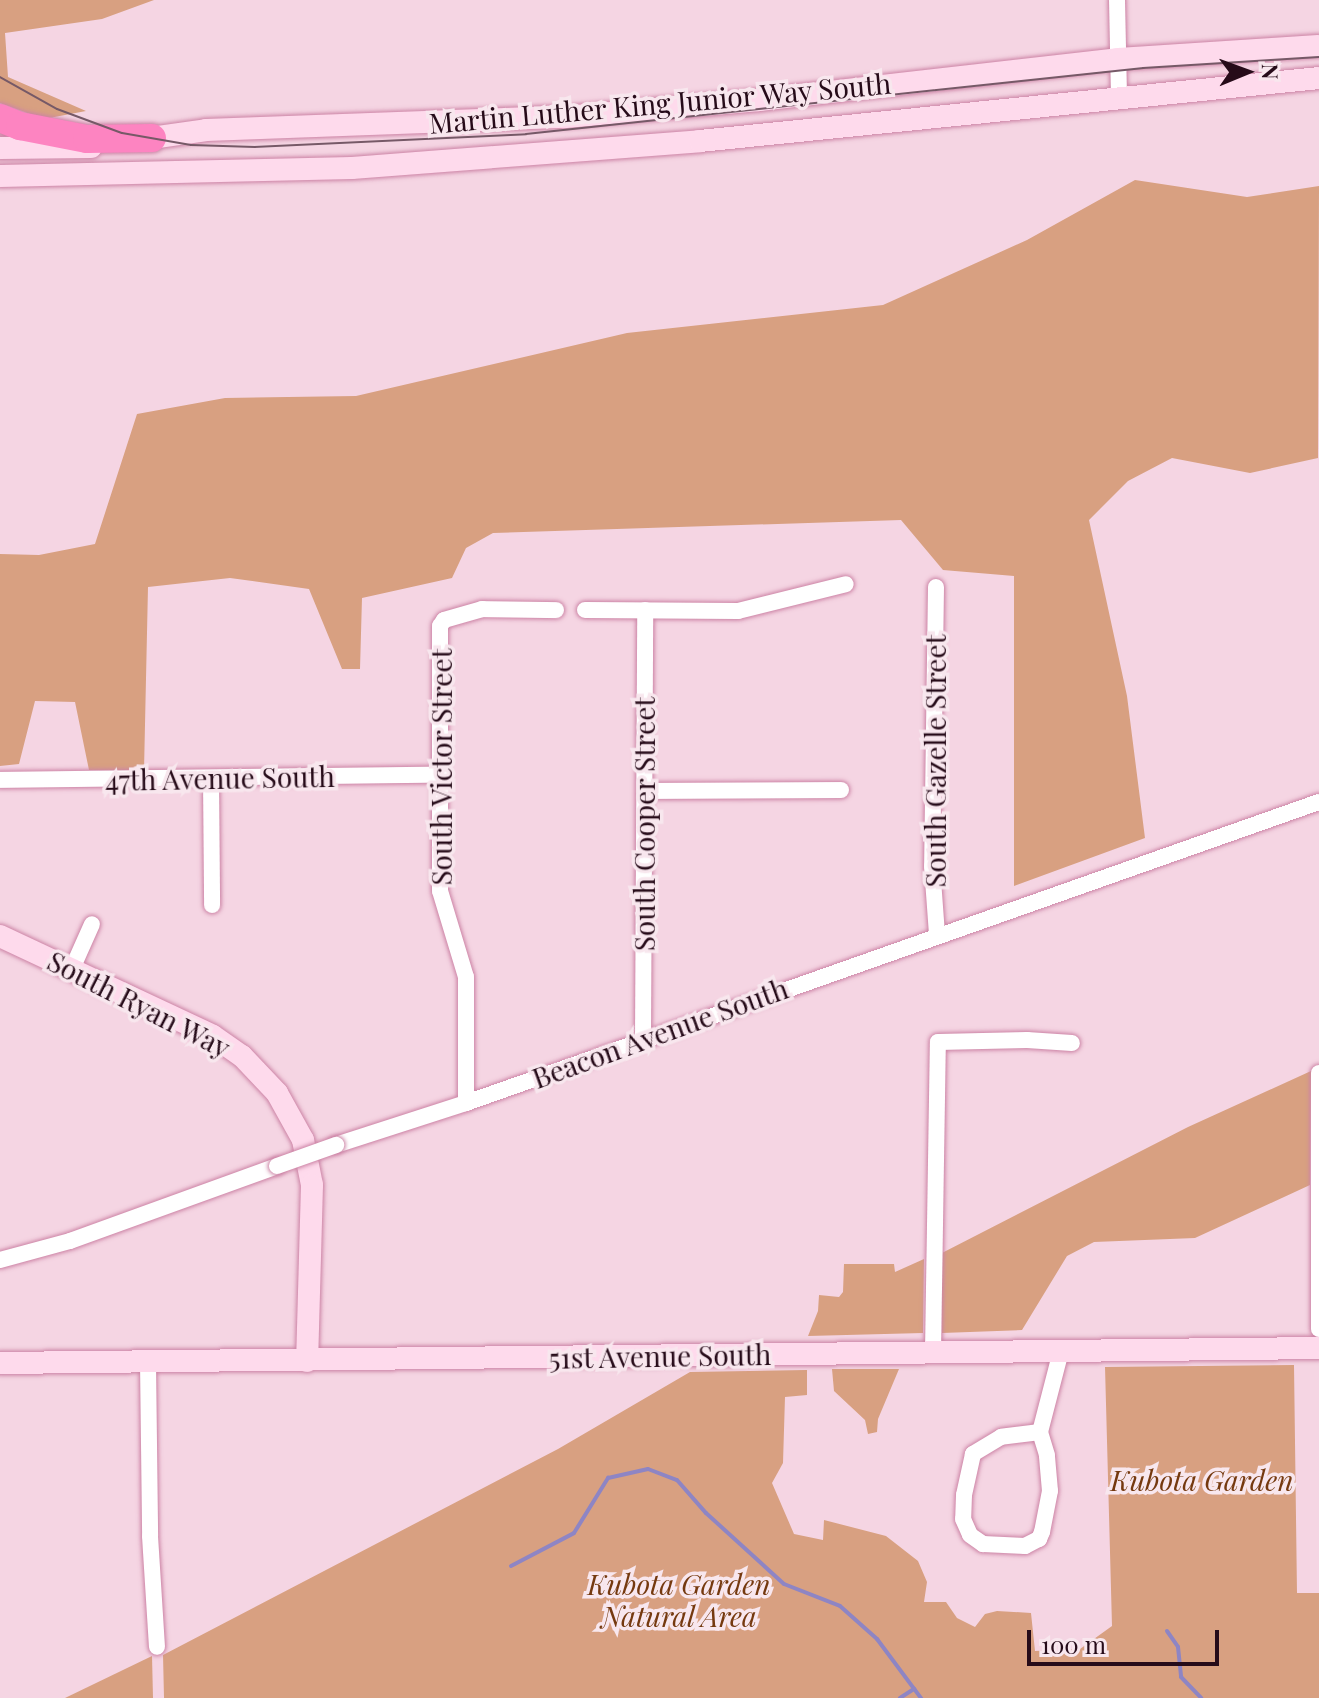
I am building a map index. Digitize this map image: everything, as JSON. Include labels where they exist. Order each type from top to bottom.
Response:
[{"type":"highway","points":[[0,118],[20,126],[87,139],[152,138]]},
{"type":"main road","name":"Martin Luther King Junior Way South","points":[[0,148],[83,148],[206,130],[565,117],[759,100],[1118,59],[1319,46]]},
{"type":"main road","name":"Martin Luther King Junior Way South","points":[[0,176],[352,168],[700,141],[1319,78]]},
{"type":"main road","name":"South Ryan Way","points":[[0,936],[223,1042],[262,1073],[285,1103],[303,1140],[312,1185],[307,1361]]},
{"type":"main road","name":"51st Avenue South","points":[[0,1363],[1319,1348]]},
{"type":"street","points":[[1117,0],[1119,96]]},
{"type":"street","points":[[585,610],[738,611],[846,584]]},
{"type":"street","name":"South Gazelle Street","points":[[936,587],[932,866],[937,934]]},
{"type":"street","name":"South Victor Street","points":[[466,1103],[466,979],[441,900],[440,626],[444,620],[482,609],[556,610]]},
{"type":"street","name":"South Cooper Street","points":[[643,1038],[645,610]]},
{"type":"street","name":"47th Avenue South","points":[[0,780],[439,775]]},
{"type":"street","points":[[211,779],[212,905]]},
{"type":"street","points":[[645,791],[841,790]]},
{"type":"street","name":"Beacon Avenue South","points":[[0,1260],[70,1241],[1319,802]]},
{"type":"street","points":[[72,969],[92,924]]},
{"type":"street","points":[[933,1352],[938,1042],[1027,1040],[1072,1043]]},
{"type":"street","points":[[1319,1073],[1319,1329]]},
{"type":"street","points":[[1040,1432],[1001,1437],[973,1454],[964,1495],[963,1519],[970,1535],[983,1544],[1015,1548],[1039,1539],[1050,1491],[1047,1455],[1040,1432],[1061,1351]]},
{"type":"street","points":[[148,1362],[150,1536],[157,1647]]},
{"type":"green space","points":[[0,0],[154,0],[102,19],[5,33],[8,77],[86,111],[44,119],[0,103]]},
{"type":"green space","points":[[1135,180],[1247,197],[1319,186],[1318,458],[1250,473],[1172,458],[1128,481],[1089,520],[1127,696],[1145,838],[1014,886],[1014,576],[943,570],[901,520],[493,533],[466,548],[452,578],[362,598],[360,669],[342,669],[309,589],[230,578],[148,587],[144,771],[89,770],[75,702],[35,701],[19,764],[0,766],[0,554],[39,555],[95,544],[137,414],[225,398],[356,396],[627,333],[883,305],[1027,240]]},
{"type":"green space","points":[[1311,1071],[1310,1185],[1195,1238],[1094,1242],[1067,1256],[1022,1330],[942,1333],[940,1254],[1188,1127]]},
{"type":"green space","points":[[924,1259],[923,1333],[808,1336],[818,1311],[819,1295],[839,1297],[843,1292],[844,1264],[894,1264],[895,1272]]},
{"type":"green space","points":[[1294,1365],[1297,1593],[1319,1593],[1319,1698],[164,1698],[163,1655],[558,1449],[690,1372],[807,1370],[807,1395],[785,1397],[783,1463],[772,1483],[794,1534],[823,1540],[824,1520],[886,1536],[918,1561],[927,1582],[924,1602],[946,1602],[957,1618],[975,1627],[985,1614],[997,1611],[1031,1613],[1035,1651],[1080,1649],[1112,1626],[1105,1367]]},
{"type":"green space","points":[[832,1369],[899,1369],[878,1419],[877,1432],[868,1434],[865,1420],[834,1391]]},
{"type":"green space","points":[[152,1656],[153,1698],[65,1698]]},
{"type":"waterway","points":[[511,1566],[574,1533],[608,1478],[648,1469],[677,1480],[706,1513],[784,1584],[840,1606],[877,1639],[921,1698]]},
{"type":"waterway","points":[[1167,1631],[1178,1647],[1181,1677],[1201,1698]]},
{"type":"waterway","points":[[900,1698],[914,1689]]},
{"type":"tram line","points":[[0,77],[57,109],[122,133],[191,145],[255,147],[526,134],[1143,68],[1319,57]]},
{"type":"park label","name":"Kubota Garden","points":[[1202,1480]]},
{"type":"park label","name":"Kubota Garden Natural Area","points":[[679,1600]]}]
